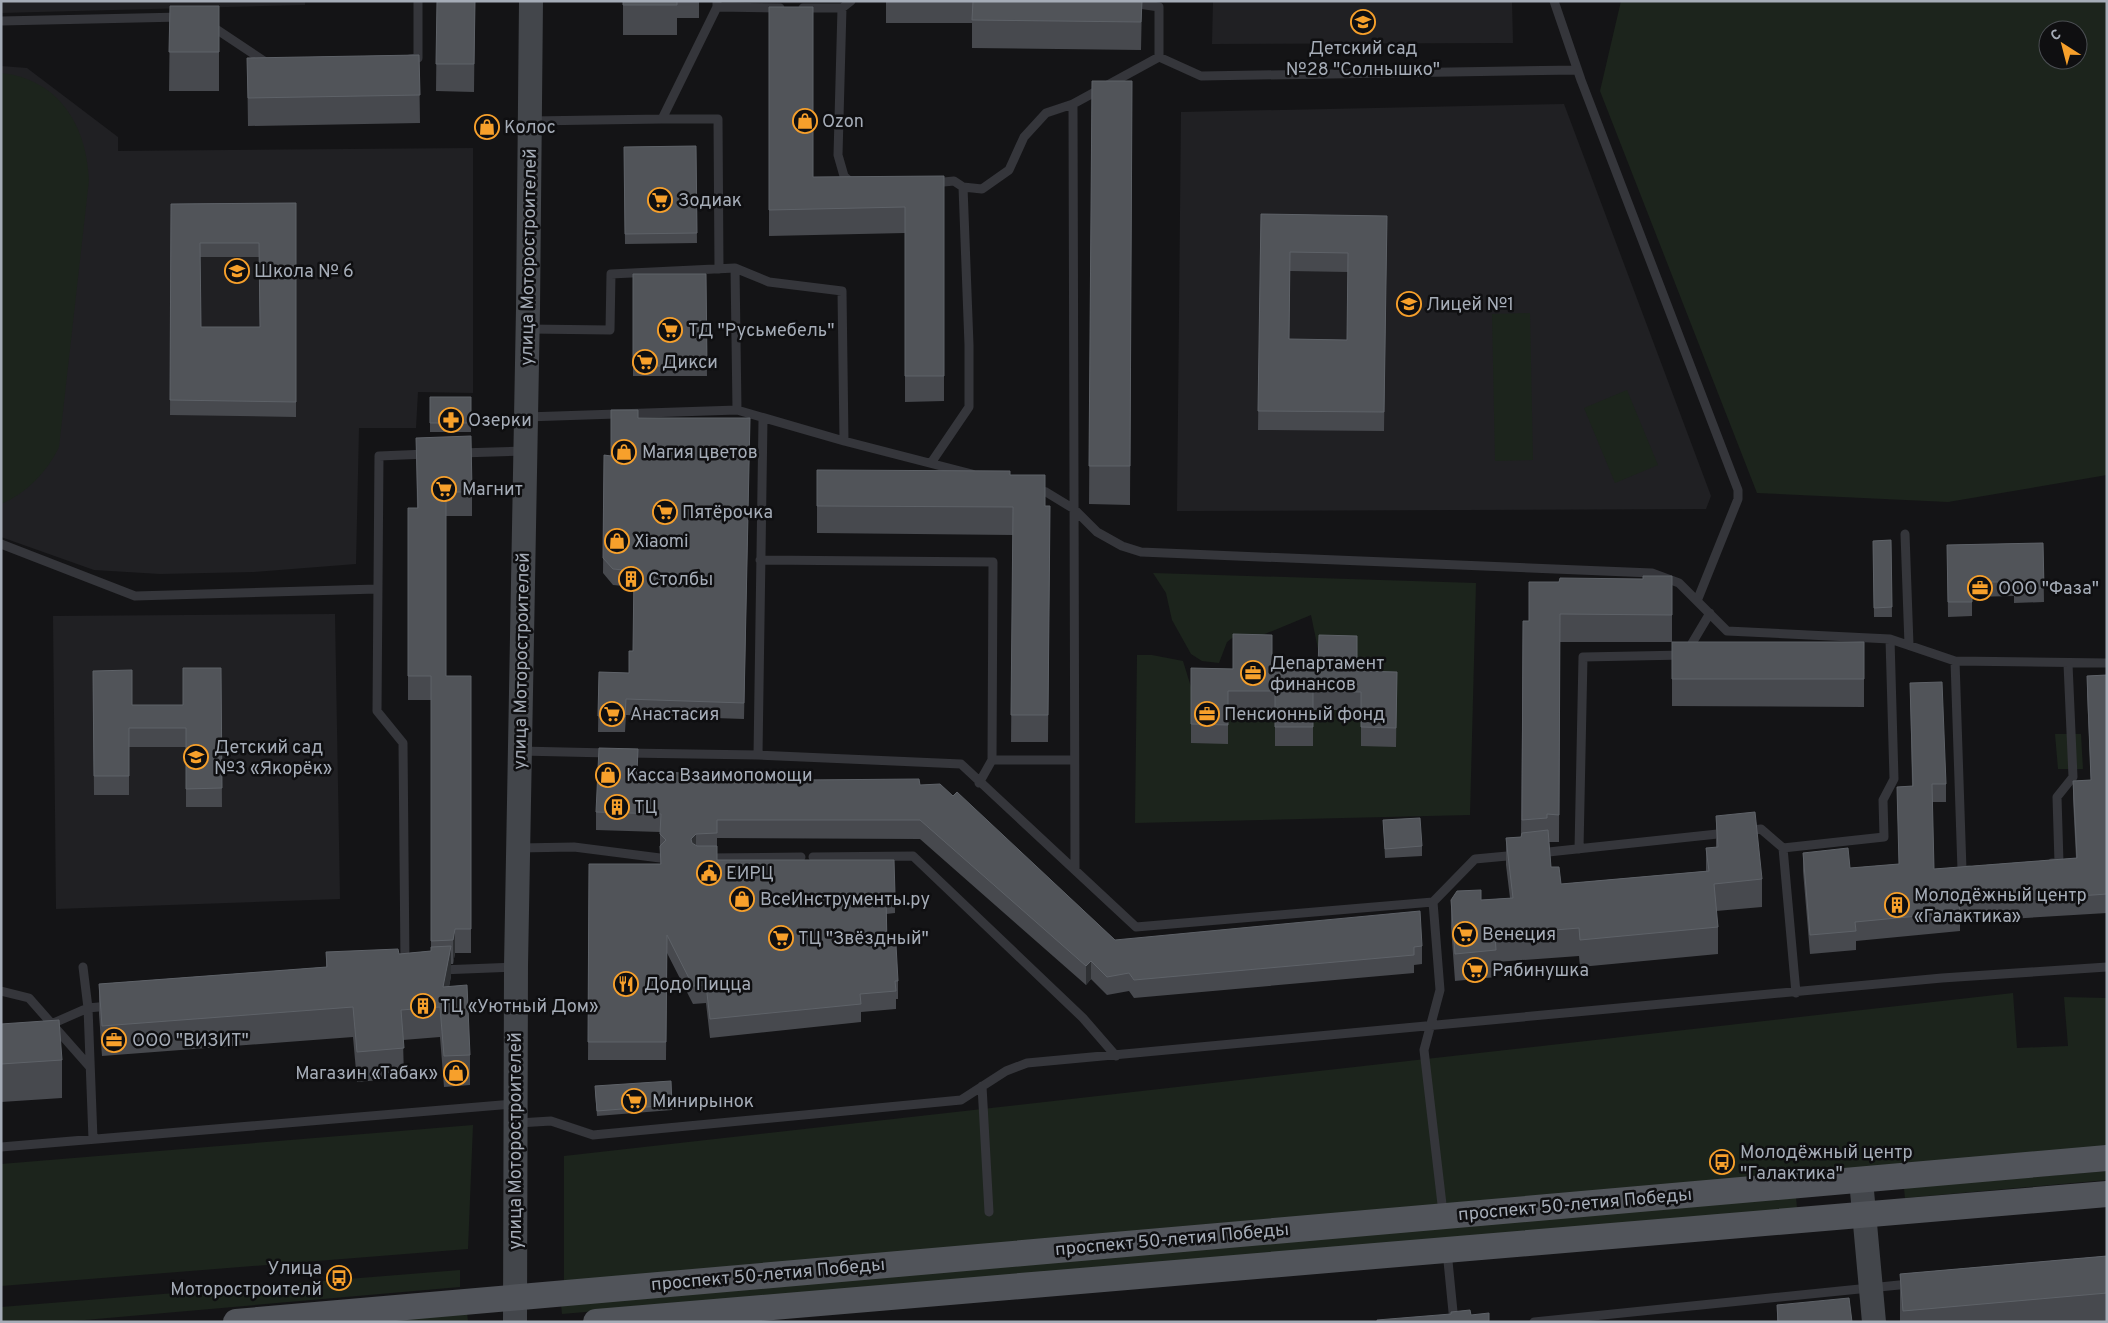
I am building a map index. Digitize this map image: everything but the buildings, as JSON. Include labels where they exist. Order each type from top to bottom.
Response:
[{"type":"main road","name":"проспект 50-летия Победы","points":[[236,1322],[515,1309],[1443,1216],[2107,1158]]},
{"type":"main road","name":"проспект 50-летия Победы","points":[[607,1321],[724,1316],[1447,1248],[2107,1194]]},
{"type":"street","name":"улица Моторостроителей","points":[[515,1309],[516,966],[531,1]]},
{"type":"street","points":[[1861,1180],[1874,1322]]},
{"type":"lane","points":[[399,59],[418,58],[418,1]]},
{"type":"lane","points":[[662,119],[717,4],[842,8],[851,1]]},
{"type":"lane","points":[[1554,1],[1577,70],[1738,490],[1738,499],[1697,601]]},
{"type":"lane","points":[[1125,2],[1159,7],[1160,57]]},
{"type":"lane","points":[[842,8],[838,155],[844,176],[853,184],[862,185]]},
{"type":"lane","points":[[1,21],[201,19],[266,63],[275,63]]},
{"type":"lane","points":[[1160,57],[1201,76],[1577,70]]},
{"type":"lane","points":[[926,184],[954,181],[963,187],[982,189],[1009,170],[1024,137],[1046,114],[1073,104],[1160,57]]},
{"type":"lane","points":[[1073,104],[1075,870]]},
{"type":"lane","points":[[529,121],[718,119],[719,269]]},
{"type":"lane","points":[[930,463],[969,407],[969,345],[963,187]]},
{"type":"lane","points":[[735,268],[737,410]]},
{"type":"lane","points":[[527,329],[610,330],[611,274],[735,268],[769,282],[842,291],[844,441]]},
{"type":"lane","points":[[526,417],[737,410],[844,441],[978,475]]},
{"type":"lane","points":[[758,755],[763,419]]},
{"type":"lane","points":[[448,454],[524,451]]},
{"type":"lane","points":[[405,971],[403,743],[377,711],[379,456],[438,454]]},
{"type":"lane","points":[[1026,487],[1046,492],[1074,509],[1097,532],[1122,546],[1141,552],[1652,573],[1679,583],[1727,631],[1890,639],[1955,661],[2068,664],[2107,663]]},
{"type":"lane","points":[[1905,534],[1909,645]]},
{"type":"lane","points":[[1,544],[135,596],[377,588]]},
{"type":"lane","points":[[760,560],[993,562],[992,760],[979,783]]},
{"type":"lane","points":[[1579,849],[1584,657],[1685,655],[1710,614]]},
{"type":"lane","points":[[1783,848],[1884,837],[1883,800],[1894,779],[1890,639]]},
{"type":"lane","points":[[1955,661],[1962,870],[1982,869]]},
{"type":"lane","points":[[2040,864],[2059,863],[2057,797],[2073,777],[2068,664]]},
{"type":"lane","points":[[520,751],[758,755],[961,764],[979,783],[1136,927],[1433,902],[1475,859],[1761,829],[1783,848],[1796,993]]},
{"type":"lane","points":[[992,760],[1074,760]]},
{"type":"lane","points":[[518,848],[574,847],[660,858]]},
{"type":"lane","points":[[813,857],[913,856],[1083,1018],[1116,1056]]},
{"type":"lane","points":[[697,858],[801,857]]},
{"type":"lane","points":[[1433,902],[1440,990],[1424,1050],[1443,1216]]},
{"type":"lane","points":[[433,970],[516,966]]},
{"type":"lane","points":[[83,967],[88,1008],[93,1139]]},
{"type":"lane","points":[[1,1146],[516,1113],[593,1134],[961,1100],[1006,1071],[1027,1063],[1942,978],[2107,968]]},
{"type":"lane","points":[[1,991],[29,998],[89,1066]]},
{"type":"lane","points":[[36,1026],[54,1025],[88,1008],[117,1006]]},
{"type":"lane","points":[[982,1086],[989,1212]]},
{"type":"lane","points":[[1447,1248],[1454,1322]]},
{"type":"lane","points":[[1534,1322],[1919,1284]]},
{"type":"shaded area","points":[[1,1],[305,1],[305,5],[1,13]]},
{"type":"shaded area","name":"Детский сад №28 \"Солнышко\"","points":[[1213,1],[1512,1],[1513,43],[1212,44]]},
{"type":"shaded area","points":[[1621,1],[2107,1],[2107,475],[1948,502],[1757,493],[1600,91]]},
{"type":"shaded area","name":"Школа № 6","points":[[1,66],[27,68],[118,137],[118,151],[473,148],[473,393],[418,392],[416,428],[359,428],[356,564],[254,572],[160,574],[94,570],[1,537]]},
{"type":"shaded area","points":[[1,73],[21,77],[39,85],[54,95],[66,108],[76,124],[83,141],[89,180],[59,447],[49,465],[28,488],[1,504]]},
{"type":"shaded area","name":"Лицей №1","points":[[1564,104],[1711,496],[1706,509],[1177,511],[1181,112]]},
{"type":"shaded area","points":[[1530,313],[1533,460],[1495,461],[1492,314]]},
{"type":"shaded area","points":[[1627,390],[1658,465],[1615,483],[1584,408]]},
{"type":"shaded area","points":[[1153,573],[1476,583],[1470,815],[1135,823],[1137,655],[1152,655],[1183,661],[1191,687],[1191,743],[1228,710],[1275,710],[1275,746],[1312,746],[1313,710],[1361,710],[1361,746],[1396,746],[1319,654],[1311,615],[1260,636],[1236,635],[1227,642],[1219,663],[1202,661],[1191,654],[1172,620],[1166,593]]},
{"type":"shaded area","name":"Детский сад №3 «Якорёк»","points":[[335,614],[340,899],[56,909],[53,616]]},
{"type":"shaded area","points":[[2055,734],[2081,734],[2083,769],[2058,769]]},
{"type":"shaded area","points":[[2013,993],[2017,1048],[2068,1046],[2064,997],[2107,998],[2107,1148],[564,1283],[564,1156]]},
{"type":"shaded area","points":[[473,1125],[468,1249],[1,1286],[1,1164]]},
{"type":"shaded area","points":[[2107,1171],[2107,1180],[1905,1198],[1904,1188]]},
{"type":"shaded area","points":[[1796,1197],[1797,1208],[562,1314],[561,1304]]},
{"type":"shaded area","points":[[460,1270],[460,1287],[62,1322],[1,1322],[1,1307]]},
{"type":"shaded area","points":[[467,1312],[468,1322],[364,1322]]},
{"type":"place","name":"Детский сад №28 \"Солнышко\"","points":[[1363,22]]},
{"type":"place","name":"Ozon","points":[[805,121]]},
{"type":"place","name":"Колос","points":[[487,127]]},
{"type":"place","name":"Зодиак","points":[[660,200]]},
{"type":"place","name":"Школа № 6","points":[[237,271]]},
{"type":"place","name":"Лицей №1","points":[[1409,304]]},
{"type":"place","name":"ТД \"Русьмебель\"","points":[[670,330]]},
{"type":"place","name":"Дикси","points":[[645,362]]},
{"type":"place","name":"Озерки","points":[[451,420]]},
{"type":"place","name":"Магия цветов","points":[[624,452]]},
{"type":"place","name":"Магнит","points":[[444,489]]},
{"type":"place","name":"Пятёрочка","points":[[665,512]]},
{"type":"place","name":"Xiaomi","points":[[617,541]]},
{"type":"place","name":"Столбы","points":[[631,579]]},
{"type":"place","name":"ООО \"Фаза\"","points":[[1980,588]]},
{"type":"place","name":"Департамент финансов","points":[[1253,673]]},
{"type":"place","name":"Анастасия","points":[[612,714]]},
{"type":"place","name":"Пенсионный фонд","points":[[1207,714]]},
{"type":"place","name":"Детский сад №3 «Якорёк»","points":[[196,757]]},
{"type":"place","name":"Касса Взаимопомощи","points":[[608,775]]},
{"type":"place","name":"ТЦ","points":[[617,807]]},
{"type":"place","name":"ЕИРЦ","points":[[709,873]]},
{"type":"place","name":"ВсеИнструменты.ру","points":[[742,899]]},
{"type":"place","name":"Молодёжный центр «Галактика»","points":[[1897,905]]},
{"type":"place","name":"Венеция","points":[[1465,934]]},
{"type":"place","name":"ТЦ \"Звёздный\"","points":[[781,938]]},
{"type":"place","name":"Рябинушка","points":[[1475,970]]},
{"type":"place","name":"Додо Пицца","points":[[626,984]]},
{"type":"place","name":"ТЦ «Уютный Дом»","points":[[423,1006]]},
{"type":"place","name":"ООО \"ВИЗИТ\"","points":[[114,1040]]},
{"type":"place","name":"Магазин «Табак»","points":[[456,1073]]},
{"type":"place","name":"Минирынок","points":[[634,1101]]},
{"type":"place","name":"Молодёжный центр \"Галактика\"","points":[[1722,1162]]},
{"type":"place","name":"Улица Моторостроителй","points":[[339,1278]]}]
